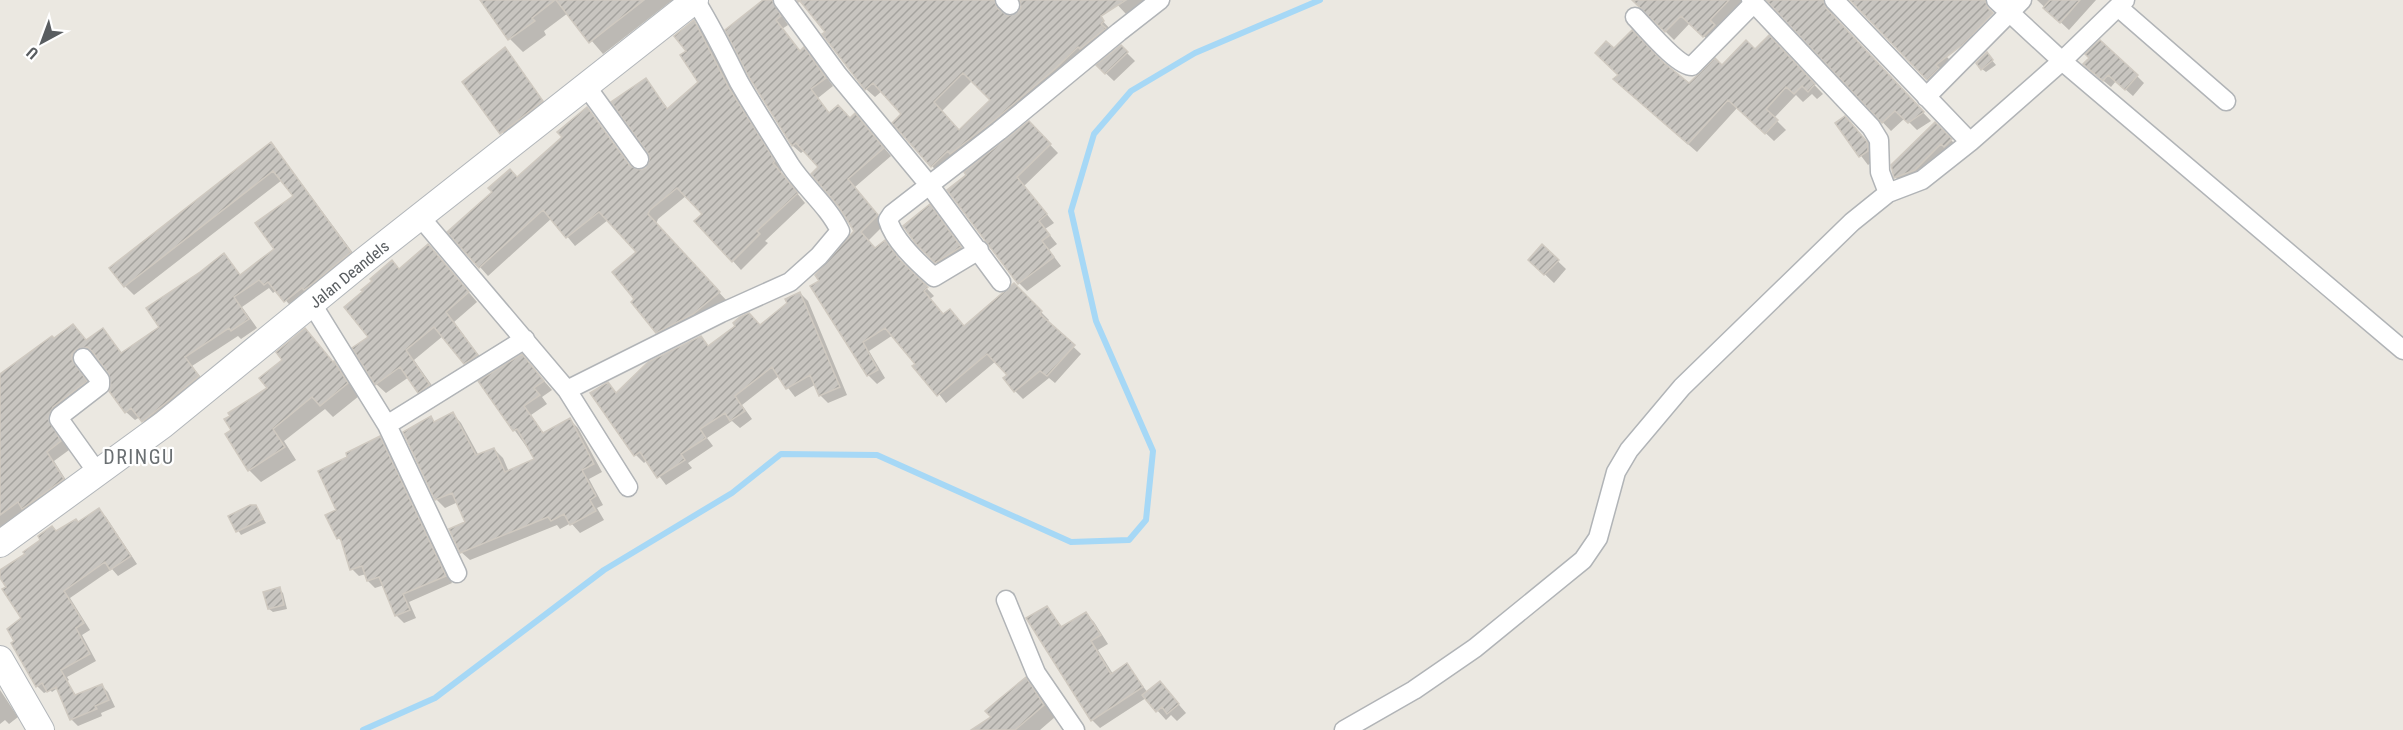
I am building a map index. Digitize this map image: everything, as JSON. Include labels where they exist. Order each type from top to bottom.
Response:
[{"type":"street","name":"Jalan Deandels","points":[[0,544],[163,425],[366,260],[695,0]]},
{"type":"street","points":[[567,390],[790,282],[819,256],[840,231],[835,219],[797,176],[740,82],[722,45],[695,0]]},
{"type":"street","points":[[783,0],[838,75],[930,186],[1001,282]]},
{"type":"street","points":[[979,250],[934,277],[891,230],[888,220],[892,214],[930,186],[1160,0]]},
{"type":"street","points":[[1834,0],[1970,142]]},
{"type":"street","points":[[1926,97],[2002,6],[2022,0]]},
{"type":"street","points":[[1635,17],[1678,60],[1692,66],[1752,2],[1871,127],[1879,140],[1880,172],[1888,193]]},
{"type":"street","points":[[1344,730],[1414,690],[1475,648],[1583,560],[1598,538],[1616,472],[1629,450],[1682,387],[1852,222],[1888,193],[1922,180],[1970,142],[2061,61],[2121,3],[2226,101]]},
{"type":"street","points":[[2002,6],[2061,61],[2403,350]]},
{"type":"street","points":[[586,86],[639,159]]},
{"type":"street","points":[[421,218],[567,390],[628,487]]},
{"type":"street","points":[[312,304],[387,425],[457,573]]},
{"type":"street","points":[[387,425],[525,339]]},
{"type":"street","points":[[82,358],[100,380],[100,385],[59,419],[97,472]]},
{"type":"street","points":[[1006,600],[1036,673],[1075,730]]},
{"type":"street","points":[[0,659],[41,730]]},
{"type":"building","points":[[480,0],[555,0],[532,18],[535,21],[508,40]]},
{"type":"building","points":[[556,0],[644,0],[589,43]]},
{"type":"building","points":[[763,0],[772,0],[781,16],[776,20],[800,51],[804,47],[826,78],[811,89],[829,113],[838,105],[850,118],[855,113],[884,148],[848,179],[878,215],[861,232],[875,248],[885,240],[899,259],[928,287],[924,291],[943,314],[950,309],[964,326],[1014,283],[1042,311],[1040,314],[1075,345],[1047,376],[1040,371],[1014,392],[1003,378],[1007,375],[987,354],[937,396],[912,366],[915,364],[885,328],[863,342],[878,370],[867,376],[810,286],[819,281],[815,275],[854,231],[839,207],[811,174],[818,167],[796,143],[792,146],[749,77],[725,30]]},
{"type":"building","points":[[797,0],[994,0],[997,8],[1008,16],[1018,12],[1021,7],[1020,0],[1126,0],[1101,16],[1104,21],[1101,24],[1106,28],[1080,49],[1078,47],[992,122],[950,154],[948,151],[931,167],[892,123],[901,114],[873,83],[865,90],[822,34],[825,32],[800,1]],"holes":[[[963,73],[990,100],[959,130],[934,102]]]},
{"type":"building","points":[[1632,0],[1729,0],[1710,20],[1715,25],[1703,37],[1681,16],[1665,32]]},
{"type":"building","points":[[1766,0],[1823,0],[1826,8],[1924,112],[1908,123],[1895,111],[1882,123]]},
{"type":"building","points":[[1850,0],[1985,0],[1993,13],[1962,45],[1936,65],[1939,68],[1927,80]]},
{"type":"building","points":[[2050,0],[2080,0],[2060,23],[2043,8]]},
{"type":"building","points":[[694,20],[729,88],[775,161],[773,163],[798,193],[757,231],[760,234],[732,262],[694,221],[702,214],[677,188],[650,210],[648,214],[720,292],[693,314],[656,333],[631,302],[634,299],[612,272],[636,252],[599,212],[566,238],[543,210],[479,268],[447,232],[492,192],[488,188],[510,169],[517,177],[562,137],[557,132],[587,107],[630,166],[640,170],[646,168],[650,158],[648,153],[611,102],[646,78],[667,109],[698,82],[680,55],[686,51],[674,36]]},
{"type":"building","points":[[1632,30],[1663,62],[1689,83],[1715,58],[1722,65],[1746,40],[1755,49],[1769,35],[1815,84],[1808,92],[1802,86],[1794,94],[1786,87],[1766,109],[1778,120],[1765,134],[1728,100],[1688,144],[1613,79],[1618,75],[1595,53],[1606,41],[1614,48]]},
{"type":"building","points":[[2100,40],[2138,75],[2125,90],[2108,75],[2103,81],[2083,64],[2089,58],[2085,54]]},
{"type":"building","points":[[1121,45],[1128,52],[1105,74],[1096,65]]},
{"type":"building","points":[[505,47],[543,101],[500,134],[462,82]]},
{"type":"building","points":[[1987,52],[1993,60],[1981,70],[1976,63]]},
{"type":"building","points":[[1845,116],[1868,143],[1868,151],[1859,157],[1835,123]]},
{"type":"building","points":[[1029,121],[1051,144],[1017,177],[1047,214],[1039,221],[1050,235],[1042,241],[1054,257],[1018,284],[947,190],[966,175],[964,172]]},
{"type":"building","points":[[1935,122],[1952,139],[1944,147],[1941,144],[1915,170],[1894,178],[1891,165]]},
{"type":"building","points":[[271,142],[351,252],[304,290],[302,288],[284,302],[268,282],[264,285],[259,280],[234,297],[249,319],[231,331],[229,328],[185,357],[199,376],[142,422],[131,408],[125,413],[109,391],[111,385],[109,374],[92,351],[87,347],[77,349],[72,354],[72,360],[87,381],[53,407],[48,419],[61,441],[47,452],[64,479],[22,509],[18,502],[0,515],[0,374],[52,336],[54,338],[73,324],[86,340],[103,328],[121,353],[159,327],[146,308],[224,253],[240,275],[274,249],[255,223],[293,196],[273,171],[124,287],[109,268]]},
{"type":"building","points":[[930,204],[961,247],[935,263],[916,244],[903,226]]},
{"type":"building","points":[[428,244],[469,292],[446,312],[478,355],[464,364],[434,327],[406,350],[430,385],[418,393],[400,367],[375,385],[352,348],[368,337],[344,307],[363,291],[361,290],[372,281],[370,279],[392,260],[399,269]]},
{"type":"building","points":[[1542,244],[1559,260],[1544,275],[1528,260]]},
{"type":"building","points":[[800,292],[840,387],[819,396],[810,375],[786,389],[772,367],[735,396],[745,411],[730,421],[725,413],[700,429],[706,438],[681,454],[685,460],[657,478],[640,452],[634,456],[590,393],[608,382],[616,393],[648,362],[701,336],[708,346],[735,326],[733,323],[740,317],[749,313],[760,325],[787,303],[785,299]]},
{"type":"building","points":[[305,328],[334,361],[348,383],[320,406],[312,397],[273,429],[285,447],[248,471],[225,434],[231,430],[224,419],[230,416],[228,413],[267,388],[259,378],[282,360],[276,352]]},
{"type":"building","points":[[522,354],[544,381],[534,388],[540,395],[524,406],[543,433],[570,418],[594,464],[582,470],[596,496],[590,500],[596,511],[570,525],[564,514],[551,521],[548,517],[460,553],[449,529],[465,522],[452,493],[435,500],[403,432],[431,416],[434,422],[453,412],[476,455],[494,448],[505,472],[534,459],[517,429],[513,431],[478,381]]},
{"type":"building","points":[[380,436],[446,576],[403,594],[410,610],[395,616],[379,577],[367,581],[362,566],[350,570],[340,537],[337,539],[325,515],[336,510],[318,471],[347,457],[346,453]]},
{"type":"building","points":[[250,505],[256,505],[263,519],[236,532],[228,516]]},
{"type":"building","points":[[99,508],[131,556],[110,570],[105,562],[64,591],[84,623],[76,628],[90,654],[61,670],[75,695],[102,684],[109,700],[95,706],[97,709],[70,720],[56,687],[47,692],[42,683],[36,687],[11,643],[14,641],[7,629],[21,618],[2,589],[6,587],[0,578],[0,570],[25,554],[23,552],[40,540],[38,536],[52,526],[56,531],[76,519],[78,522]]},
{"type":"building","points":[[280,587],[284,605],[268,609],[263,592]]},
{"type":"building","points":[[1047,606],[1061,627],[1086,612],[1101,635],[1091,641],[1111,674],[1127,663],[1143,687],[1091,721],[1026,618]]},
{"type":"building","points":[[1026,677],[1044,705],[1015,730],[971,730],[991,717],[985,711]]},
{"type":"building","points":[[1160,681],[1179,704],[1167,714],[1162,707],[1156,712],[1142,695]]},
{"type":"waterway","points":[[363,730],[435,698],[604,570],[732,493],[781,454],[877,455],[1071,542],[1129,540],[1146,520],[1153,451],[1096,321],[1071,211],[1094,134],[1131,91],[1195,53],[1320,0]]},
{"type":"district","name":"DRINGU","points":[[139,457]]}]
